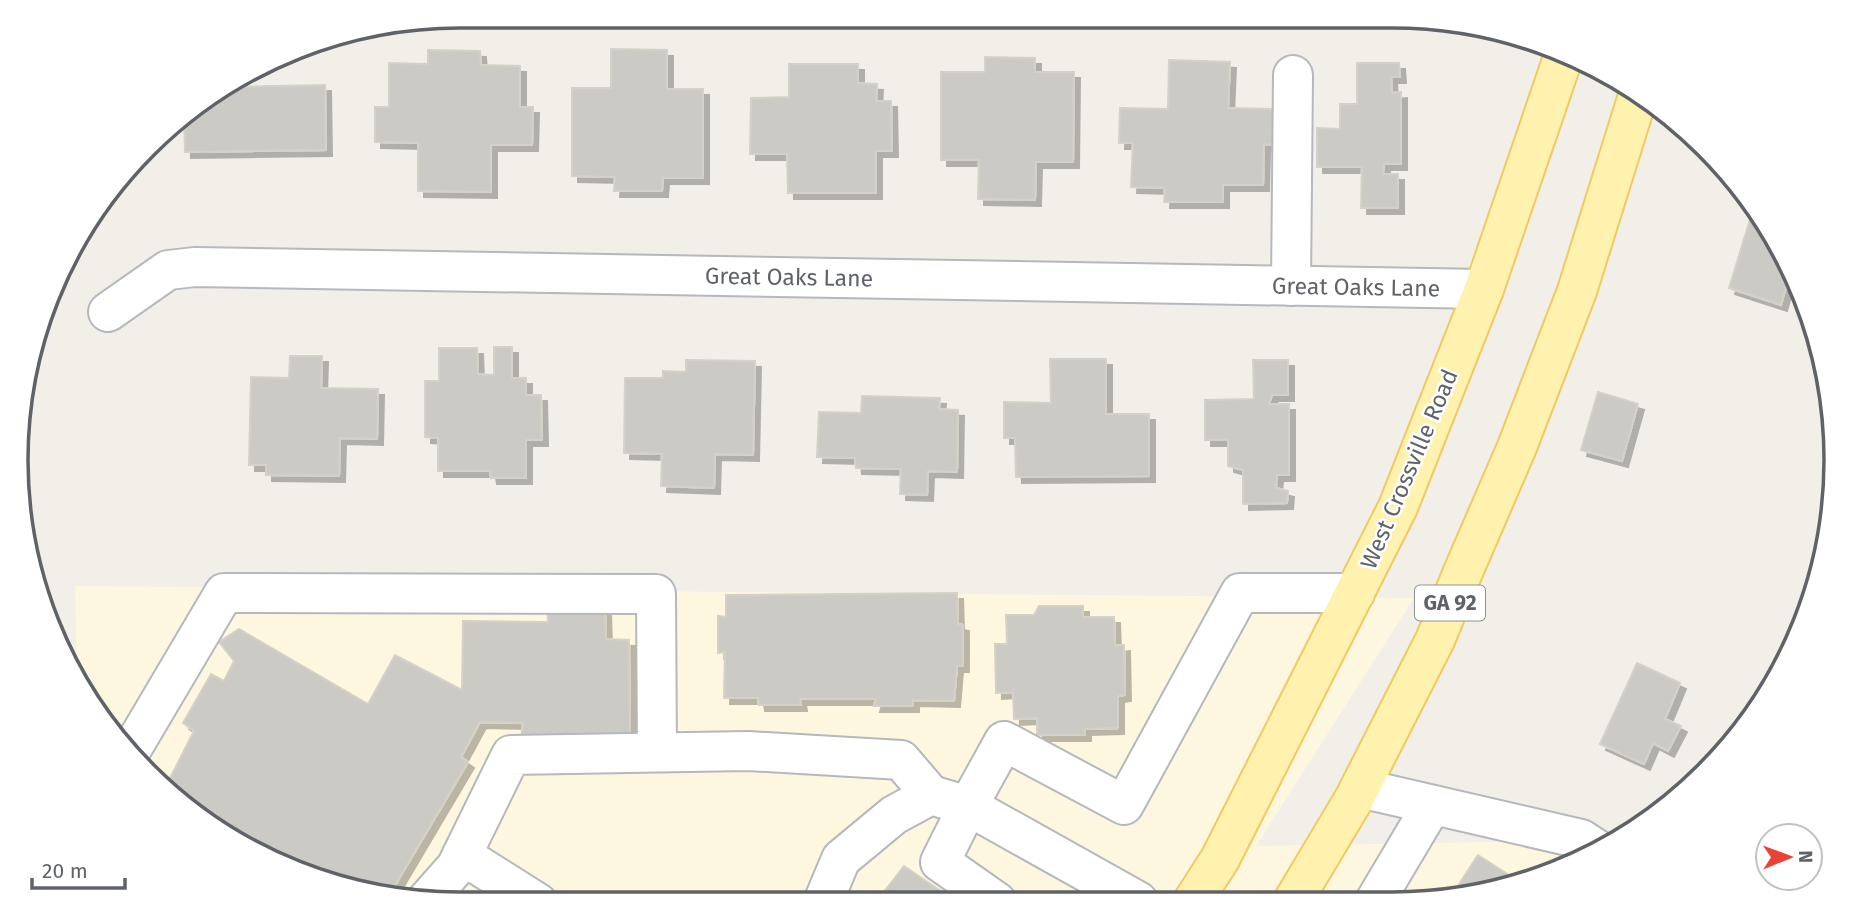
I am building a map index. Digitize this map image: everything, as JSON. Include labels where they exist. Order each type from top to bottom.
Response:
[{"type":"main road","name":"West Crossville Road","points":[[1199,892],[1220,859],[1398,507],[1484,289],[1561,63]]},
{"type":"main road","name":"GA 92","points":[[1298,892],[1360,788],[1435,640],[1517,447],[1577,291],[1636,104]]},
{"type":"street","points":[[1291,286],[1293,75]]},
{"type":"street","name":"Great Oaks Lane","points":[[108,312],[168,270],[195,267],[1484,289]]},
{"type":"street","points":[[134,744],[224,593],[656,594],[657,752]]},
{"type":"street","points":[[983,892],[940,862],[1004,741],[1124,805],[1240,593],[1355,593]]},
{"type":"street","points":[[435,891],[456,867],[511,755],[748,751],[901,760],[931,795],[968,806],[1122,892]]},
{"type":"street","points":[[1360,788],[1581,839],[1589,844]]},
{"type":"street","points":[[827,892],[841,859],[894,814],[931,795]]},
{"type":"street","points":[[1380,892],[1432,805]]},
{"type":"street","points":[[462,855],[521,892]]},
{"type":"shaded area","points":[[75,586],[1414,598],[1256,846],[1596,840],[1557,859],[1504,877],[1476,884],[1420,891],[460,892],[404,888],[348,877],[295,859],[244,834],[197,803],[135,745],[101,700],[77,658]]},
{"type":"building","points":[[611,49],[667,50],[667,89],[703,89],[703,178],[663,178],[662,191],[614,191],[615,177],[572,176],[572,88],[611,88]]},
{"type":"building","points":[[428,50],[480,51],[481,65],[520,66],[520,107],[533,107],[532,145],[491,145],[491,192],[418,191],[418,143],[375,142],[375,107],[389,107],[389,63],[428,64]]},
{"type":"building","points":[[985,57],[1035,58],[1035,72],[1074,72],[1073,162],[1036,162],[1035,200],[978,199],[979,160],[941,160],[941,72],[985,72]]},
{"type":"building","points":[[1169,60],[1230,62],[1228,108],[1276,109],[1275,145],[1264,144],[1263,185],[1223,185],[1223,202],[1164,202],[1165,188],[1131,187],[1133,143],[1119,143],[1120,108],[1168,109]]},
{"type":"building","points":[[1357,63],[1399,63],[1400,77],[1391,77],[1392,93],[1401,92],[1401,164],[1384,164],[1383,174],[1398,174],[1398,208],[1361,208],[1362,167],[1317,167],[1317,128],[1340,129],[1340,104],[1357,104]]},
{"type":"building","points":[[789,64],[858,64],[858,83],[877,84],[876,101],[891,101],[892,151],[876,151],[876,193],[788,193],[787,154],[750,154],[751,98],[789,97]]},
{"type":"building","points":[[325,85],[326,150],[185,152],[184,127],[243,87]]},
{"type":"building","points":[[1750,219],[1786,285],[1781,305],[1729,288]]},
{"type":"building","points":[[494,347],[512,347],[512,378],[526,378],[526,395],[541,395],[542,440],[526,440],[526,478],[491,478],[490,471],[438,471],[438,438],[425,437],[425,381],[439,381],[439,348],[477,348],[478,374],[494,375]]},
{"type":"building","points":[[290,356],[322,356],[321,388],[378,389],[377,439],[340,438],[339,476],[266,475],[266,465],[249,465],[251,377],[289,378]]},
{"type":"building","points":[[1050,359],[1106,359],[1106,414],[1149,414],[1149,476],[1016,477],[1015,438],[1004,438],[1004,402],[1051,403]]},
{"type":"building","points":[[686,360],[755,361],[753,455],[715,454],[714,488],[661,486],[662,454],[624,453],[625,378],[663,378],[663,371],[686,372]]},
{"type":"building","points":[[1253,360],[1288,360],[1288,395],[1272,395],[1269,404],[1289,404],[1289,475],[1277,475],[1276,488],[1288,491],[1287,503],[1243,504],[1243,470],[1228,466],[1228,440],[1205,440],[1205,400],[1254,399]]},
{"type":"building","points":[[1598,392],[1638,404],[1622,461],[1581,450]]},
{"type":"building","points":[[862,396],[940,398],[939,409],[958,410],[957,472],[928,471],[927,495],[900,494],[901,469],[856,468],[855,458],[817,457],[819,412],[861,413]]},
{"type":"building","points":[[957,593],[958,624],[963,625],[963,666],[957,666],[954,701],[913,700],[913,706],[874,706],[876,699],[800,699],[801,705],[759,705],[758,698],[724,698],[725,652],[718,653],[718,616],[726,617],[726,595]]},
{"type":"building","points":[[1039,606],[1083,606],[1083,617],[1114,617],[1115,646],[1124,645],[1125,695],[1118,696],[1118,728],[1085,729],[1085,735],[1037,735],[1037,718],[1014,719],[1013,692],[996,693],[995,644],[1007,644],[1006,615],[1034,615]]},
{"type":"building","points":[[547,608],[605,609],[606,639],[629,640],[630,738],[521,739],[523,723],[480,722],[461,757],[468,762],[394,887],[321,869],[269,847],[220,819],[169,779],[194,731],[183,723],[211,674],[224,681],[234,661],[219,642],[239,629],[368,704],[395,655],[462,690],[463,621],[548,622]]},
{"type":"building","points":[[1637,663],[1680,683],[1665,719],[1681,726],[1668,751],[1653,743],[1644,764],[1600,744]]},
{"type":"building","points":[[1478,855],[1510,875],[1476,884],[1457,887]]},
{"type":"building","points":[[904,866],[942,892],[884,892]]}]
